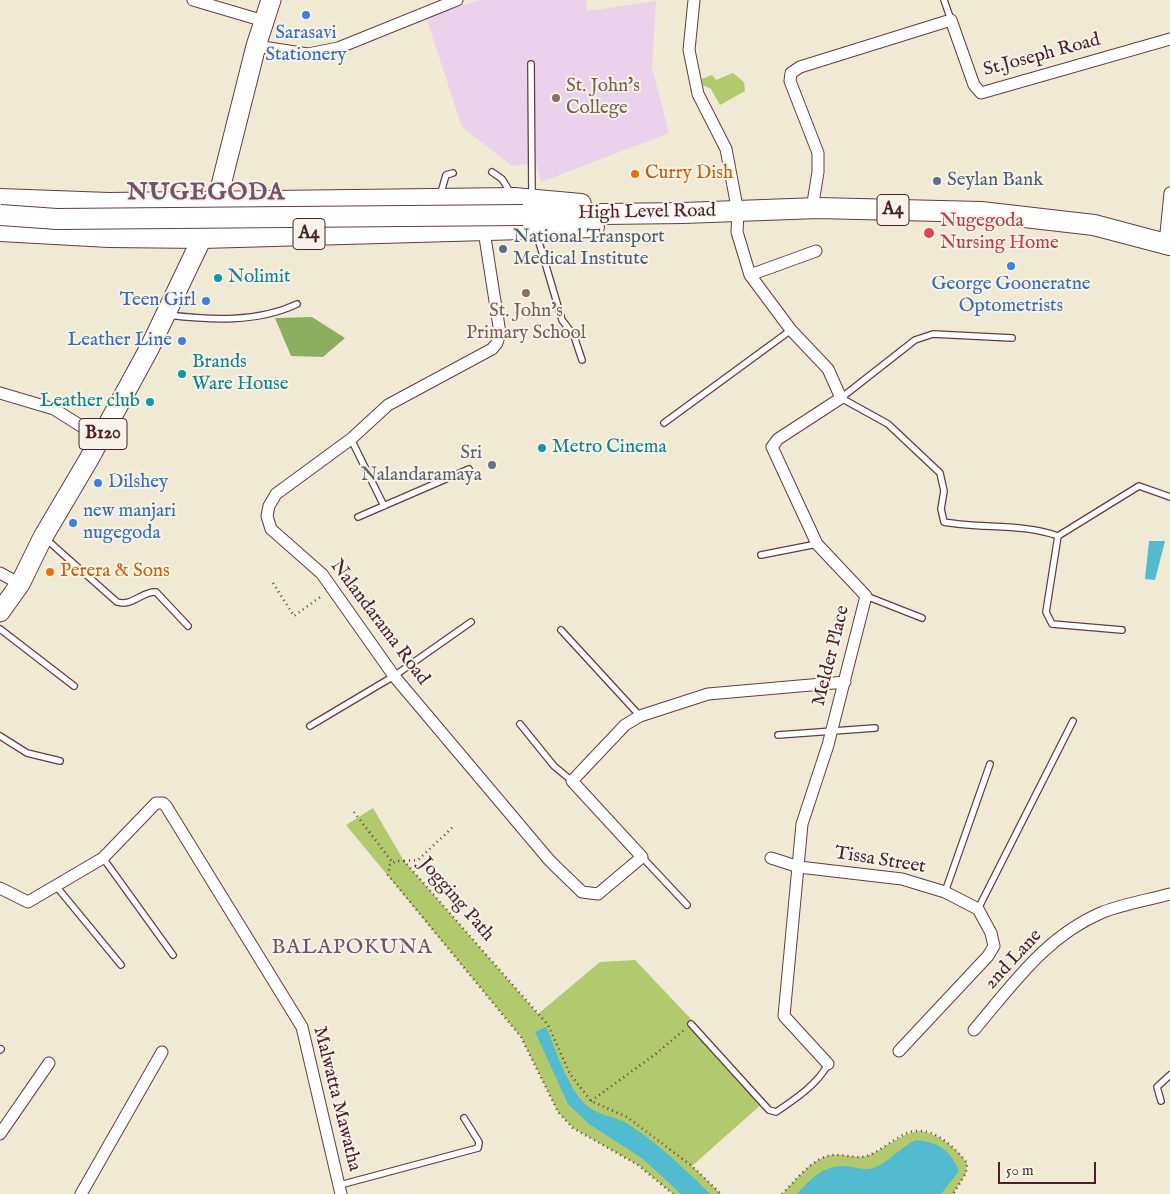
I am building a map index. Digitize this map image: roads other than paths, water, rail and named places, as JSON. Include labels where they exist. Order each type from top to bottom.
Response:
[{"type":"highway","name":"A4","points":[[0,199],[109,203],[278,199],[439,199],[523,204]]},
{"type":"highway","points":[[278,199],[280,235]]},
{"type":"highway","points":[[109,203],[109,237]]},
{"type":"highway","name":"High Level Road","points":[[0,215],[57,219],[523,204],[614,214],[812,209],[981,212],[1094,226],[1168,244]]},
{"type":"highway","name":"A4","points":[[0,231],[199,244],[280,235],[596,227],[614,214]]},
{"type":"main road","name":"B120","points":[[0,612],[20,584],[43,537],[100,438],[166,314],[199,244],[217,201],[256,46],[272,0]]},
{"type":"street","points":[[193,0],[264,21]]},
{"type":"street","points":[[256,46],[308,54],[338,48],[457,0]]},
{"type":"street","points":[[694,0],[690,50],[698,94],[726,149],[738,212],[737,232],[750,275],[792,330],[828,369],[841,398]]},
{"type":"street","points":[[812,209],[818,172],[818,153],[790,81],[791,73],[824,58],[951,20]]},
{"type":"street","name":"St.Joseph Road","points":[[951,20],[974,84],[981,93],[1170,39]]},
{"type":"street","points":[[1168,244],[1170,193]]},
{"type":"street","name":"Nalandarama Road","points":[[484,231],[500,332],[497,344],[492,349],[388,405],[351,439],[276,494],[269,506],[267,516],[272,529],[322,574],[394,676],[550,861],[582,892],[598,894],[642,856]]},
{"type":"street","points":[[750,275],[816,251]]},
{"type":"street","points":[[0,393],[54,409],[100,438]]},
{"type":"street","name":"Melder Place","points":[[828,1064],[784,1016],[802,824],[831,732],[866,596],[817,544],[773,444],[841,398]]},
{"type":"street","points":[[0,573],[20,584]]},
{"type":"street","points":[[642,856],[572,781],[625,725],[640,716],[708,694],[845,682]]},
{"type":"street","name":"Malwatta Mawatha","points":[[0,888],[28,902],[103,858],[156,803],[162,803],[166,806],[302,1028],[341,1190]]},
{"type":"street","name":"Tissa Street","points":[[771,858],[799,867],[902,879],[945,892],[978,909]]},
{"type":"street","name":"2nd Lane","points":[[974,1030],[1041,951],[1070,929],[1104,912],[1170,894]]},
{"type":"street","points":[[899,1051],[988,956],[994,946],[987,925],[978,909]]},
{"type":"street","points":[[81,1194],[162,1052]]},
{"type":"street","points":[[0,1134],[49,1063]]},
{"type":"lane","points":[[944,0],[951,20]]},
{"type":"lane","points":[[523,204],[531,64]]},
{"type":"lane","points":[[492,172],[502,179],[523,204]]},
{"type":"lane","points":[[439,199],[446,175],[453,173]]},
{"type":"lane","points":[[536,230],[562,320],[574,336],[582,360]]},
{"type":"lane","points":[[166,314],[193,318],[234,319],[282,311],[297,304]]},
{"type":"lane","points":[[664,424],[792,330]]},
{"type":"lane","points":[[1012,338],[933,334],[915,340],[841,398],[888,424],[940,474],[944,491],[941,509],[944,522],[966,526],[1008,527],[1045,532],[1058,536],[1139,486],[1170,496]]},
{"type":"lane","points":[[351,439],[384,506]]},
{"type":"lane","points":[[358,517],[469,469]]},
{"type":"lane","points":[[1058,536],[1046,612],[1048,619],[1052,624],[1122,630]]},
{"type":"lane","points":[[43,537],[117,602],[128,603],[150,592],[156,592],[188,626]]},
{"type":"lane","points":[[762,555],[817,544]]},
{"type":"lane","points":[[866,596],[922,618]]},
{"type":"lane","points":[[310,726],[394,676],[471,622]]},
{"type":"lane","points":[[0,629],[74,686]]},
{"type":"lane","points":[[561,630],[640,716]]},
{"type":"lane","points":[[978,909],[1073,721]]},
{"type":"lane","points":[[520,724],[554,766],[572,781]]},
{"type":"lane","points":[[778,735],[875,728]]},
{"type":"lane","points":[[0,736],[27,753],[60,760]]},
{"type":"lane","points":[[945,892],[990,764]]},
{"type":"lane","points":[[642,856],[687,905]]},
{"type":"lane","points":[[103,858],[173,955]]},
{"type":"lane","points":[[56,886],[121,965]]},
{"type":"lane","points":[[691,1024],[768,1110],[776,1112],[790,1102],[824,1073],[828,1064]]},
{"type":"lane","points":[[1161,1101],[1157,1087],[1170,1076]]},
{"type":"lane","points":[[341,1190],[478,1148],[479,1142],[464,1118]]},
{"type":"water","points":[[1149,541],[1165,541],[1155,580],[1145,579]]},
{"type":"water","points":[[546,1027],[568,1079],[586,1105],[591,1109],[623,1121],[639,1131],[671,1157],[710,1194],[681,1194],[643,1159],[589,1124],[568,1104],[535,1032]]},
{"type":"water","points":[[916,1140],[943,1148],[959,1171],[941,1194],[797,1194],[806,1184],[827,1169],[841,1166],[864,1169],[873,1168]]},
{"type":"place","name":"Sarasavi Stationery","points":[[306,15]]},
{"type":"place","name":"St. John's College","points":[[556,98]]},
{"type":"place","name":"Curry Dish","points":[[635,174]]},
{"type":"place","name":"Seylan Bank","points":[[937,181]]},
{"type":"place","name":"Nugegoda Nursing Home","points":[[929,233]]},
{"type":"place","name":"National Transport Medical Institute","points":[[503,249]]},
{"type":"place","name":"George Gooneratne Optometrists","points":[[1011,266]]},
{"type":"place","name":"Nolimit","points":[[218,278]]},
{"type":"place","name":"St. John's Primary School","points":[[526,293]]},
{"type":"place","name":"Teen Girl","points":[[206,301]]},
{"type":"place","name":"Leather Line","points":[[182,341]]},
{"type":"place","name":"Brands Ware House","points":[[182,374]]},
{"type":"place","name":"Leather club","points":[[150,402]]},
{"type":"place","name":"Metro Cinema","points":[[542,448]]},
{"type":"place","name":"Sri Nalandaramaya","points":[[492,465]]},
{"type":"place","name":"Dilshey","points":[[98,483]]},
{"type":"place","name":"new manjari nugegoda","points":[[73,523]]},
{"type":"place","name":"Perera & Sons","points":[[50,572]]},
{"type":"district","name":"NUGEGODA","points":[[206,194]]},
{"type":"district","name":"BALAPOKUNA","points":[[352,949]]}]
